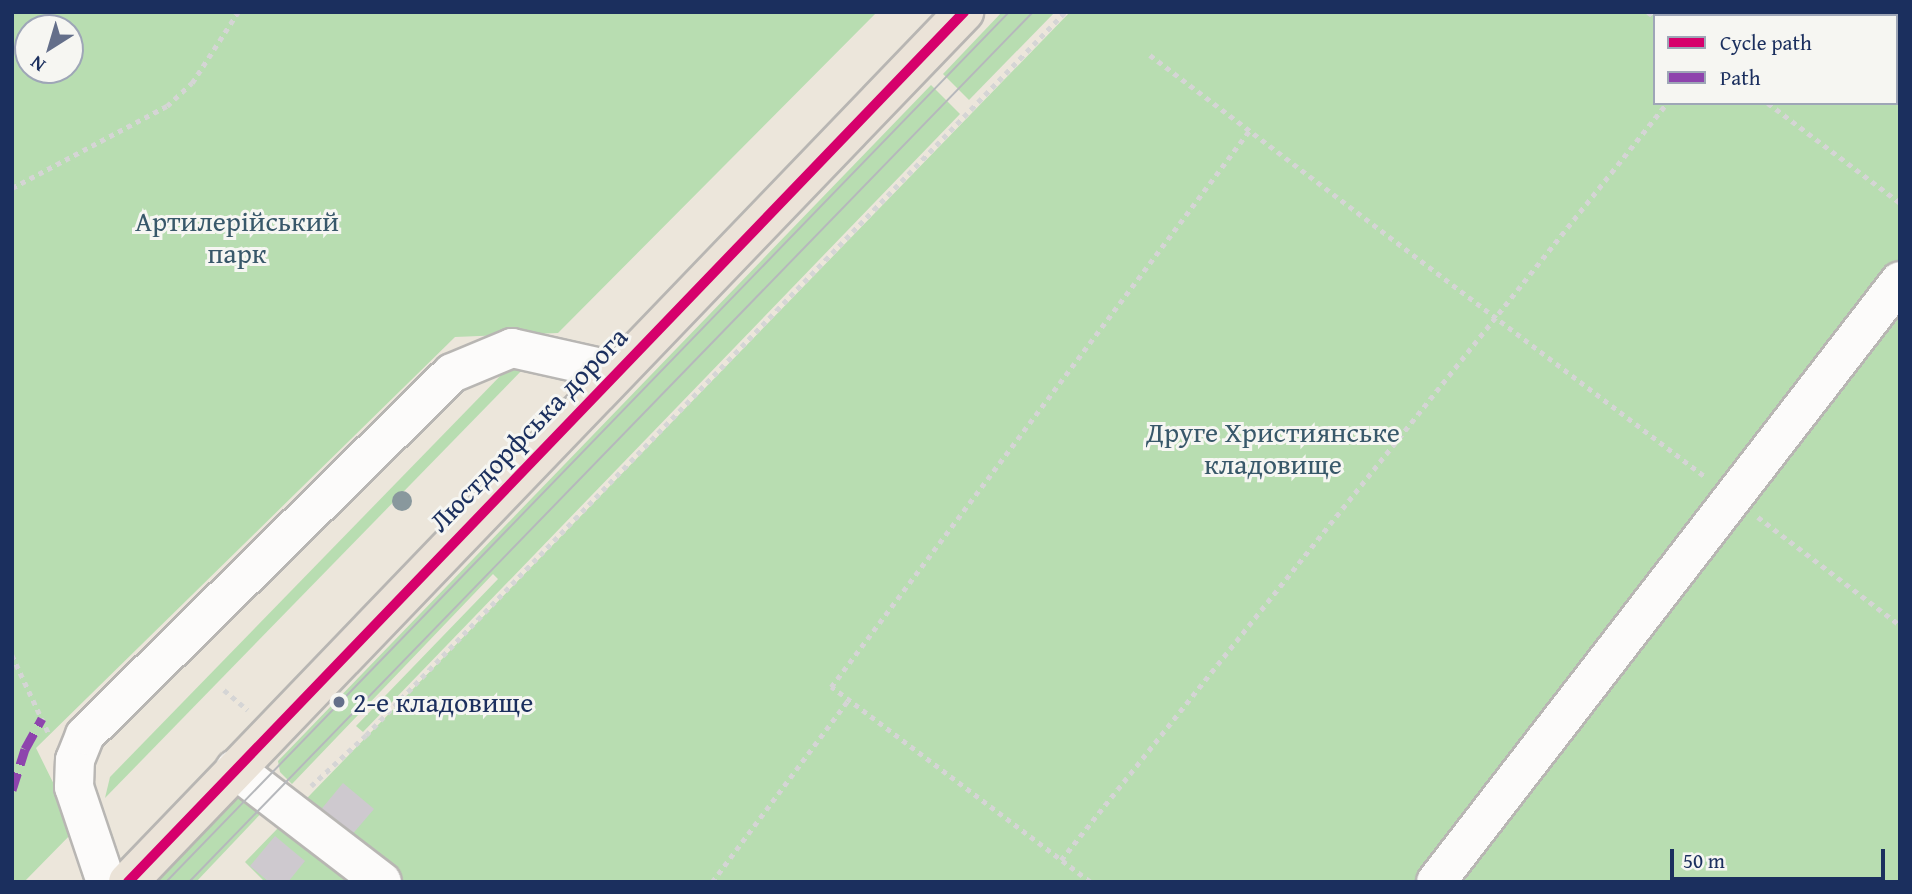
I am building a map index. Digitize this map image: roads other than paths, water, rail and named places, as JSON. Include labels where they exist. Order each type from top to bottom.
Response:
[{"type":"main road","name":"Люстдорфська дорога","points":[[128,882],[615,371],[964,12]]},
{"type":"lane","points":[[1436,882],[1900,281]]},
{"type":"lane","points":[[106,882],[74,787],[75,760],[85,735],[452,373],[512,348],[615,371]]},
{"type":"lane","points":[[235,769],[382,882]]},
{"type":"tram line","points":[[166,882],[1009,12]]},
{"type":"tram line","points":[[189,882],[1033,12]]},
{"type":"place","name":"2-е кладовище","points":[[339,702]]},
{"type":"park label","name":"Артилерійський парк","points":[[237,237]]},
{"type":"park label","name":"Друге Християнське кладовище","points":[[1273,448]]}]
